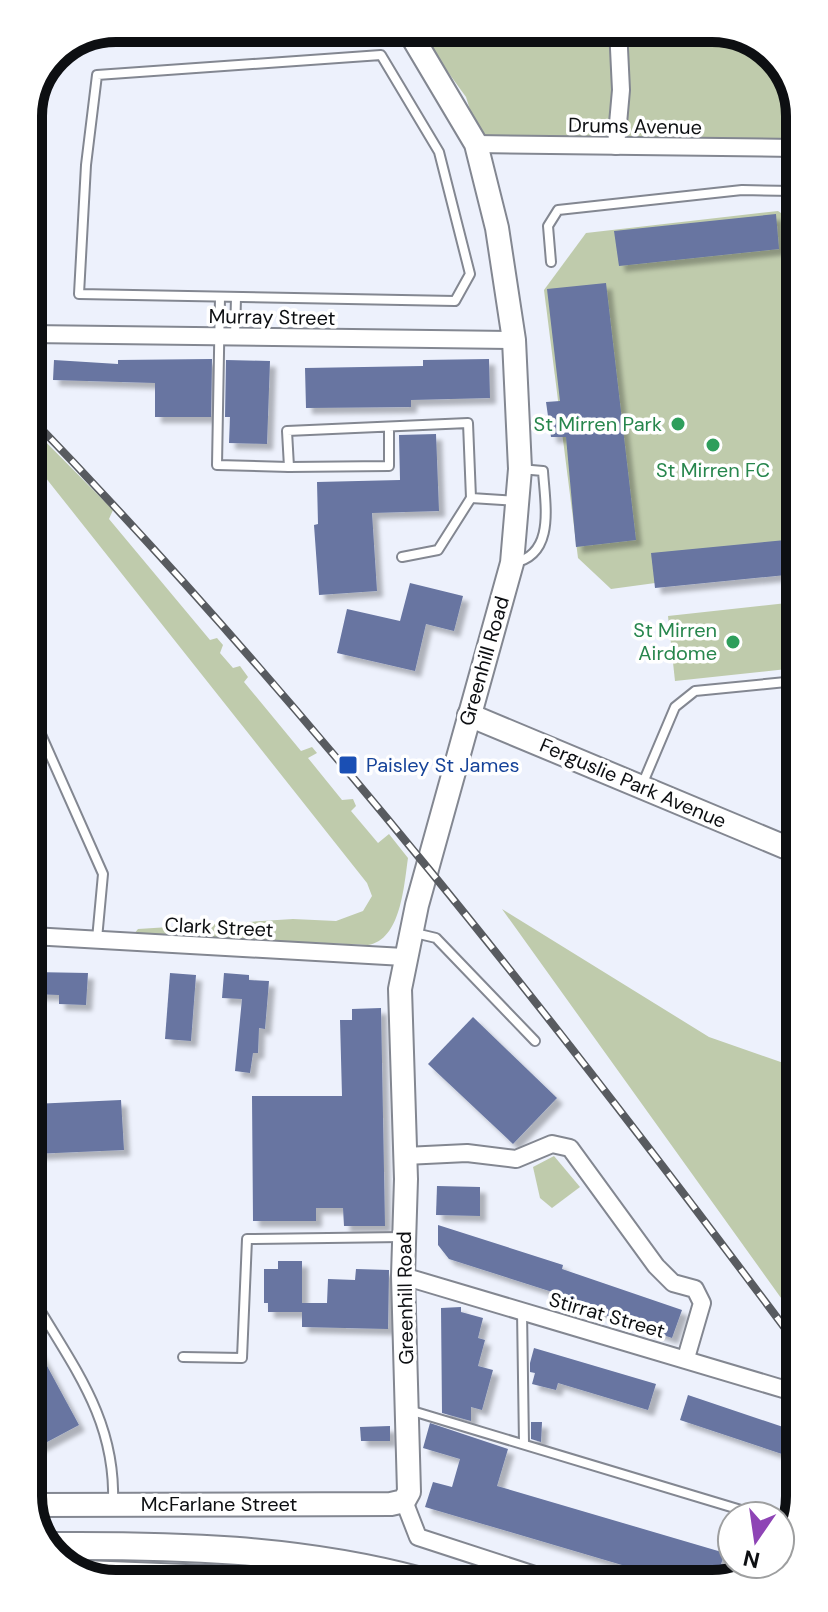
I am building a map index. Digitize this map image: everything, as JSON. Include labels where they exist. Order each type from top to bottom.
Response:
[{"type":"main road","points":[[62,1546],[266,1551],[372,1570]]},
{"type":"street","name":"Greenhill Road","points":[[404,1501],[411,1478],[403,1276],[405,1156],[400,1003],[404,957],[512,563],[520,469],[514,340],[497,228],[476,144],[415,42]]},
{"type":"street","points":[[616,146],[621,90],[619,42]]},
{"type":"street","name":"Drums Avenue","points":[[476,144],[786,148]]},
{"type":"street","name":"Murray Street","points":[[42,334],[514,340]]},
{"type":"street","name":"Ferguslie Park Avenue","points":[[469,715],[786,847]]},
{"type":"street","name":"Clark Street","points":[[42,937],[404,957]]},
{"type":"street","points":[[405,1156],[467,1153],[516,1159],[552,1144],[570,1148],[656,1266],[673,1283],[695,1289],[702,1303],[686,1358]]},
{"type":"street","name":"Stirrat Street","points":[[403,1276],[786,1390]]},
{"type":"street","points":[[404,1501],[410,1524],[418,1537],[519,1570]]},
{"type":"street","name":"McFarlane Street","points":[[43,1505],[391,1504],[404,1501]]},
{"type":"lane","points":[[381,55],[439,152],[470,274],[455,301],[236,297],[79,294],[86,165],[97,75],[381,55]]},
{"type":"lane","points":[[551,262],[548,226],[558,210],[742,190],[786,191]]},
{"type":"lane","points":[[220,297],[227,337]]},
{"type":"lane","points":[[236,297],[227,337],[217,465],[389,466],[389,427]]},
{"type":"lane","points":[[289,467],[287,431],[468,423],[471,498],[438,550],[402,557]]},
{"type":"lane","points":[[512,563],[527,560],[543,544],[544,533],[543,471],[520,469]]},
{"type":"lane","points":[[471,498],[518,501]]},
{"type":"lane","points":[[642,786],[675,707],[695,691],[786,682]]},
{"type":"lane","points":[[42,737],[103,874],[96,940]]},
{"type":"lane","points":[[410,931],[436,938],[535,1041]]},
{"type":"lane","points":[[183,1357],[242,1358],[247,1239],[403,1237]]},
{"type":"lane","points":[[522,1311],[524,1444]]},
{"type":"lane","points":[[42,1314],[99,1411],[114,1472],[113,1504]]},
{"type":"lane","points":[[408,1410],[716,1502]]},
{"type":"green space","points":[[426,42],[726,43],[757,57],[776,79],[785,102],[786,142],[479,138],[466,97]]},
{"type":"green space","name":"St Mirren Park","points":[[778,211],[786,216],[786,565],[611,589],[578,558],[544,290],[586,233]]},
{"type":"green space","points":[[42,438],[113,510],[109,519],[210,640],[217,638],[223,645],[220,653],[233,668],[240,666],[248,677],[244,682],[301,751],[312,747],[317,753],[308,758],[342,800],[353,799],[356,806],[351,811],[378,843],[389,834],[408,858],[394,922],[379,941],[368,945],[134,934],[138,929],[293,919],[336,921],[363,911],[372,896],[367,883],[42,473]]},
{"type":"green space","name":"St Mirren Airdome","points":[[786,603],[786,669],[675,681],[668,616]]},
{"type":"green space","points":[[502,909],[709,1037],[786,1064],[786,1305]]},
{"type":"green space","points":[[554,1156],[580,1187],[552,1208],[540,1198],[533,1167]]},
{"type":"building","points":[[776,214],[779,249],[619,266],[614,231]]},
{"type":"building","points":[[606,283],[636,540],[576,547],[566,437],[551,437],[546,402],[560,401],[547,289]]},
{"type":"building","points":[[212,359],[211,417],[155,417],[155,383],[53,380],[54,360],[118,364],[118,360]]},
{"type":"building","points":[[489,359],[490,398],[411,400],[411,407],[306,408],[305,368],[423,366],[423,360]]},
{"type":"building","points":[[226,360],[270,361],[267,444],[229,443],[230,417],[225,417]]},
{"type":"building","points":[[436,434],[439,511],[372,513],[377,591],[319,595],[314,525],[318,524],[317,482],[400,480],[399,435]]},
{"type":"building","points":[[786,540],[786,575],[655,588],[651,553]]},
{"type":"building","points":[[410,583],[463,596],[454,631],[426,624],[415,671],[337,653],[347,609],[400,621]]},
{"type":"building","points":[[42,972],[88,973],[86,1005],[59,1004],[59,995],[42,994]]},
{"type":"building","points":[[170,973],[196,975],[191,1041],[165,1039]]},
{"type":"building","points":[[224,973],[249,975],[249,980],[269,981],[265,1029],[259,1028],[258,1053],[253,1053],[250,1073],[235,1071],[242,999],[222,998]]},
{"type":"building","points":[[381,1008],[385,1226],[344,1226],[343,1208],[316,1208],[316,1221],[253,1221],[252,1096],[342,1096],[340,1020],[352,1020],[352,1009]]},
{"type":"building","points":[[473,1017],[557,1098],[513,1144],[428,1064]]},
{"type":"building","points":[[121,1100],[124,1150],[42,1154],[42,1104]]},
{"type":"building","points":[[437,1186],[480,1187],[480,1216],[436,1215]]},
{"type":"building","points":[[438,1225],[563,1265],[562,1269],[682,1310],[672,1338],[564,1301],[565,1296],[449,1259],[438,1245]]},
{"type":"building","points":[[278,1261],[302,1261],[302,1312],[268,1312],[268,1303],[264,1303],[264,1269],[278,1269]]},
{"type":"building","points":[[356,1269],[389,1270],[388,1329],[302,1327],[302,1303],[327,1303],[328,1279],[355,1280]]},
{"type":"building","points":[[461,1307],[461,1312],[483,1318],[478,1338],[485,1340],[478,1366],[493,1370],[482,1410],[471,1407],[471,1421],[442,1413],[441,1308]]},
{"type":"building","points":[[534,1348],[656,1384],[648,1410],[558,1383],[556,1390],[532,1384],[535,1373],[530,1372],[530,1363]]},
{"type":"building","points":[[42,1357],[79,1425],[42,1445]]},
{"type":"building","points":[[688,1395],[786,1428],[786,1455],[680,1420]]},
{"type":"building","points":[[531,1422],[542,1422],[541,1442],[531,1439]]},
{"type":"building","points":[[430,1423],[508,1449],[497,1486],[716,1550],[716,1570],[639,1570],[425,1507],[433,1482],[452,1487],[460,1459],[423,1448]]},
{"type":"building","points":[[390,1426],[390,1441],[361,1441],[360,1427]]},
{"type":"railway","points":[[42,430],[234,639],[429,870],[617,1107],[786,1330]]},
{"type":"place","name":"St Mirren Park","points":[[678,424]]},
{"type":"place","name":"St Mirren FC","points":[[713,445]]},
{"type":"place","name":"St Mirren Airdome","points":[[733,642]]},
{"type":"place","name":"Paisley St James","points":[[348,765]]}]
